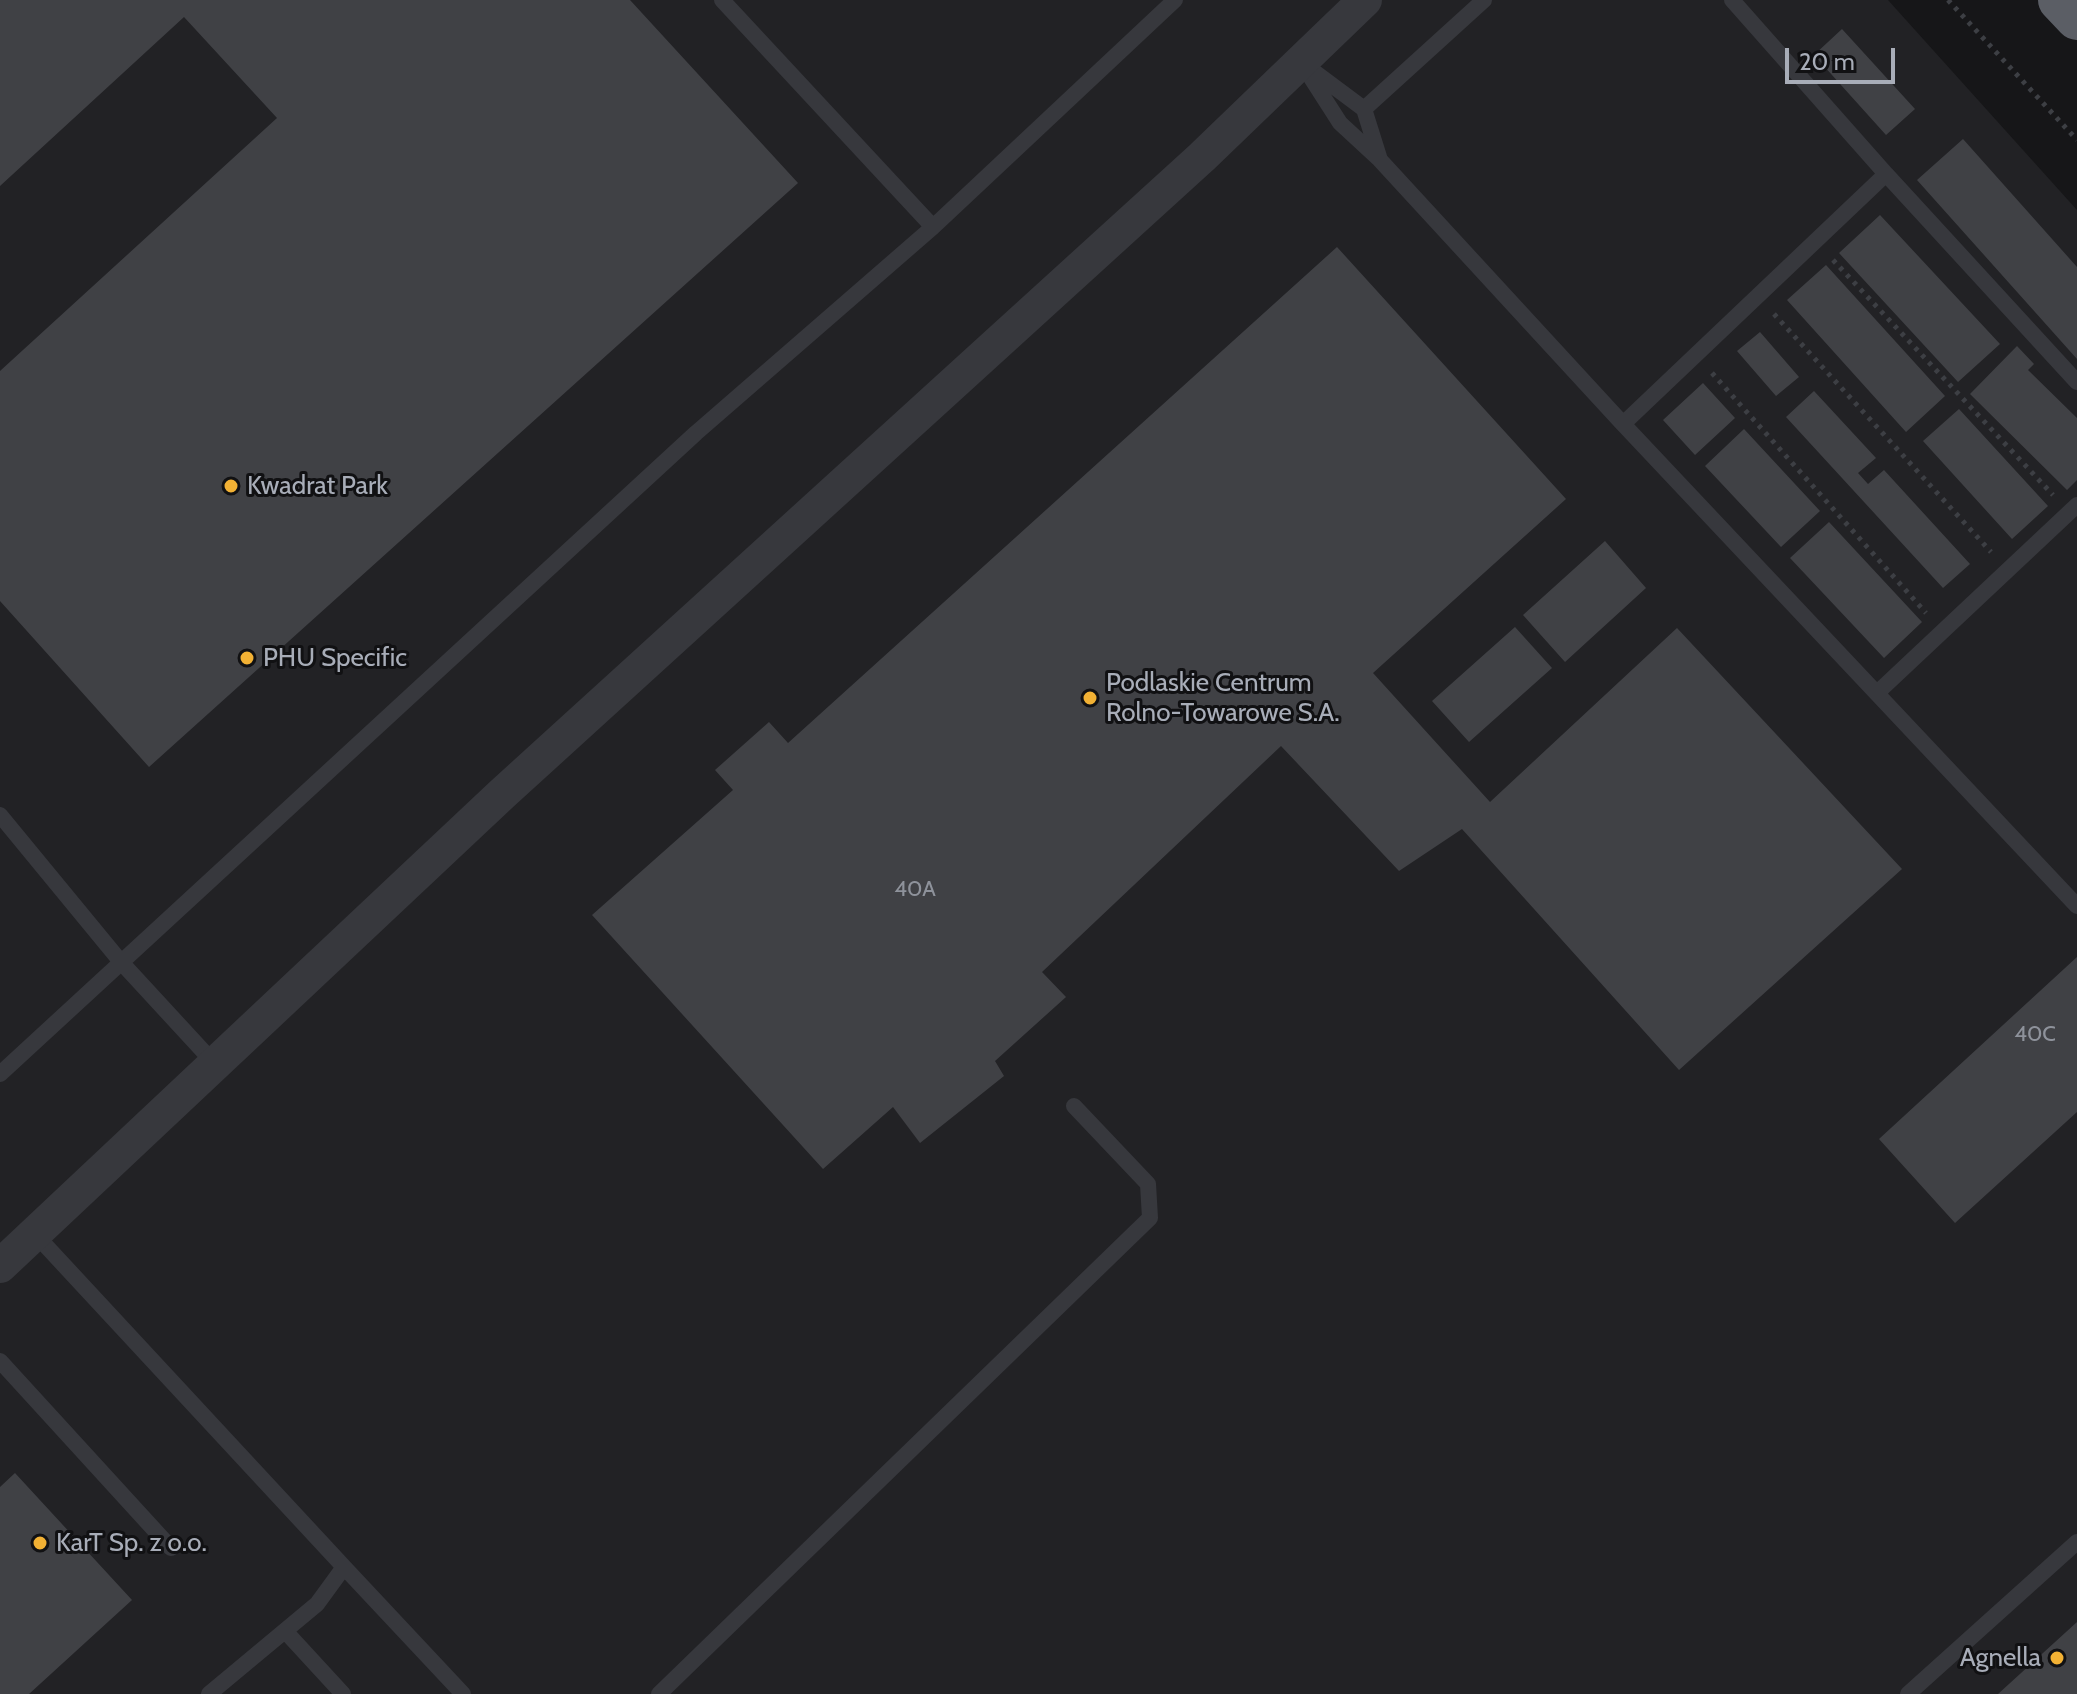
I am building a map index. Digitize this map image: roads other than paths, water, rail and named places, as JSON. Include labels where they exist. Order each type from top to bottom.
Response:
[{"type":"highway","points":[[2060,0],[2077,18]]},
{"type":"street","points":[[0,1266],[502,794],[1099,252],[1365,0]]},
{"type":"lane","points":[[722,0],[933,227]]},
{"type":"lane","points":[[0,1074],[696,433],[933,227],[1175,0]]},
{"type":"lane","points":[[1364,109],[1484,0]]},
{"type":"lane","points":[[1732,0],[2077,382]]},
{"type":"lane","points":[[1301,62],[1364,109],[1380,160]]},
{"type":"lane","points":[[1301,62],[1340,123],[1380,160],[1623,424],[2077,906]]},
{"type":"lane","points":[[1623,424],[1886,174]]},
{"type":"lane","points":[[1877,693],[2073,509]]},
{"type":"lane","points":[[0,815],[121,962],[215,1064]]},
{"type":"lane","points":[[659,1694],[1150,1218],[1148,1184],[1074,1106]]},
{"type":"lane","points":[[35,1234],[463,1694]]},
{"type":"lane","points":[[0,1361],[171,1548]]},
{"type":"lane","points":[[1908,1694],[2077,1542]]},
{"type":"lane","points":[[209,1694],[317,1604],[344,1567]]},
{"type":"lane","points":[[286,1632],[343,1694]]},
{"type":"place","name":"Kwadrat Park","points":[[231,486]]},
{"type":"place","name":"PHU Specific","points":[[247,658]]},
{"type":"place","name":"Podlaskie Centrum Rolno-Towarowe S.A.","points":[[1090,698]]},
{"type":"place","name":"KarT Sp. z o.o.","points":[[40,1543]]},
{"type":"place","name":"Agnella","points":[[2057,1658]]}]
